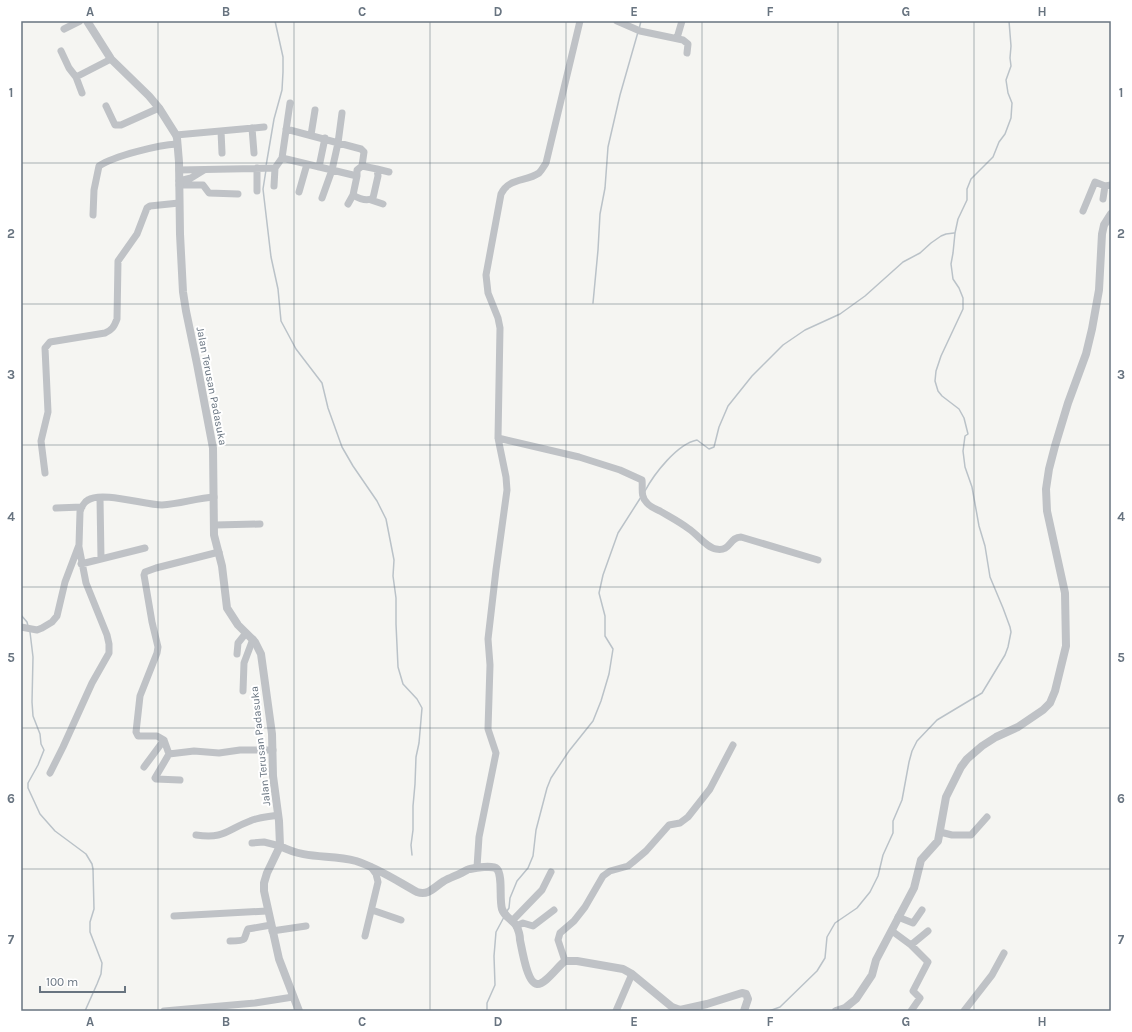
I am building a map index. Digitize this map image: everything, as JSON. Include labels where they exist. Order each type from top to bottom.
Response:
[{"type":"street","points":[[64,29],[80,21]]},
{"type":"street","name":"Jalan Terusan Padasuka","points":[[87,21],[111,59],[149,96],[159,108],[176,135],[179,170],[183,292],[213,444],[214,535],[222,566],[227,608],[234,620],[253,639],[261,654],[273,750],[273,776],[280,832],[280,846]]},
{"type":"street","points":[[472,869],[496,753],[488,729],[490,665],[488,639],[507,490],[506,476],[498,438],[500,328],[498,318],[488,293],[486,275],[501,194],[504,188],[507,185],[535,175],[540,172],[546,163],[580,21]]},
{"type":"street","points":[[617,21],[640,31],[677,38],[688,44],[687,53]]},
{"type":"street","points":[[677,38],[682,21]]},
{"type":"street","points":[[61,51],[69,68],[76,77],[82,93]]},
{"type":"street","points":[[76,77],[111,59]]},
{"type":"street","points":[[274,186],[274,168],[282,158],[290,103]]},
{"type":"street","points":[[106,106],[115,125],[121,125],[159,108]]},
{"type":"street","points":[[311,135],[315,110]]},
{"type":"street","points":[[322,198],[332,170],[338,143],[342,113]]},
{"type":"street","points":[[176,135],[264,127]]},
{"type":"street","points":[[252,128],[254,153]]},
{"type":"street","points":[[286,128],[326,138],[364,152],[362,166],[358,170],[353,195],[348,204]]},
{"type":"street","points":[[221,131],[222,153]]},
{"type":"street","points":[[319,167],[326,138]]},
{"type":"street","points":[[93,214],[94,190],[99,166],[106,161],[127,155],[177,144]]},
{"type":"street","points":[[282,158],[357,176]]},
{"type":"street","points":[[299,192],[307,164]]},
{"type":"street","points":[[362,166],[389,172]]},
{"type":"street","points":[[179,170],[206,168],[274,168]]},
{"type":"street","points":[[179,183],[191,178],[206,168]]},
{"type":"street","points":[[257,168],[257,191]]},
{"type":"street","points":[[371,200],[373,198],[378,176],[377,169]]},
{"type":"street","points":[[1083,211],[1095,182],[1108,185],[1103,199]]},
{"type":"street","points":[[179,183],[203,184],[209,193],[238,194]]},
{"type":"street","points":[[353,195],[383,204]]},
{"type":"street","points":[[46,473],[41,441],[48,412],[45,348],[50,342],[105,333],[111,330],[117,319],[118,262],[137,234],[146,208],[150,206],[179,203]]},
{"type":"street","points":[[836,1011],[851,1004],[867,984],[876,960],[914,888],[921,860],[935,845],[940,832],[946,797],[961,767],[975,752],[989,742],[1018,727],[1050,703],[1058,682],[1066,646],[1065,593],[1048,511],[1046,489],[1049,469],[1068,403],[1086,354],[1099,290],[1102,234],[1104,225],[1111,214]]},
{"type":"street","points":[[498,438],[579,457],[620,470],[642,480],[641,492],[647,504],[689,528],[709,547],[715,549],[726,548],[734,539],[741,537],[818,560]]},
{"type":"street","points":[[50,773],[92,683],[109,653],[110,644],[86,583],[81,564],[78,545],[80,512],[82,508],[88,500],[94,498],[118,498],[160,505],[214,497]]},
{"type":"street","points":[[100,498],[102,558]]},
{"type":"street","points":[[56,508],[82,508]]},
{"type":"street","points":[[215,525],[260,524]]},
{"type":"street","points":[[21,626],[36,630],[52,622],[57,616],[65,582],[78,545]]},
{"type":"street","points":[[81,564],[144,548]]},
{"type":"street","points":[[180,780],[155,778],[169,754],[164,740],[157,736],[138,736],[136,732],[140,696],[158,647],[144,575],[147,570],[219,552]]},
{"type":"street","points":[[237,654],[238,643],[246,633]]},
{"type":"street","points":[[243,691],[244,663],[253,639]]},
{"type":"street","points":[[144,767],[164,740]]},
{"type":"street","points":[[565,961],[558,940],[560,933],[574,921],[586,907],[603,876],[610,871],[628,866],[646,851],[669,825],[680,823],[688,817],[710,789],[733,745]]},
{"type":"street","points":[[169,754],[194,751],[219,753],[240,750],[273,750]]},
{"type":"street","points":[[196,835],[210,837],[216,836],[229,832],[250,821],[278,815]]},
{"type":"street","points":[[940,832],[965,836],[972,834],[987,817]]},
{"type":"street","points":[[252,843],[264,842],[306,855],[355,861],[371,867],[422,894],[431,891],[443,881],[472,869],[495,868],[497,869],[500,878],[502,907],[504,914],[514,923],[526,967],[535,984],[542,983],[565,961],[577,960],[608,966],[632,974],[676,1009],[686,1009],[742,993],[746,994],[748,999],[744,1011]]},
{"type":"street","points":[[280,846],[267,873],[264,883],[264,891],[267,911],[279,959],[299,1011]]},
{"type":"street","points":[[365,936],[378,882],[376,874],[371,867]]},
{"type":"street","points":[[514,923],[542,890],[551,872]]},
{"type":"street","points":[[372,910],[401,920]]},
{"type":"street","points":[[514,923],[523,923],[533,926],[554,910]]},
{"type":"street","points":[[898,917],[913,923],[922,910]]},
{"type":"street","points":[[174,916],[267,911]]},
{"type":"street","points":[[230,941],[242,940],[248,929],[306,926]]},
{"type":"street","points":[[892,931],[912,945],[928,962],[913,991],[920,998],[911,1011]]},
{"type":"street","points":[[912,945],[928,931]]},
{"type":"street","points":[[964,1011],[992,975],[1004,953]]},
{"type":"street","points":[[616,1011],[632,974]]},
{"type":"street","points":[[164,1011],[255,1003],[293,997]]},
{"type":"waterway","points":[[266,166],[274,119],[282,90],[283,57],[275,21]]},
{"type":"waterway","points":[[639,29],[641,21]]},
{"type":"waterway","points":[[769,1011],[780,1007],[817,971],[825,958],[827,937],[835,923],[857,908],[870,892],[878,876],[883,855],[893,833],[893,821],[902,800],[909,762],[917,741],[937,720],[982,693],[1005,655],[1008,647],[1011,632],[1010,627],[990,577],[972,487],[965,467],[963,451],[965,436],[968,434],[964,418],[959,409],[938,391],[935,381],[936,371],[941,356],[963,309],[963,298],[953,279],[951,264],[958,219],[967,200],[967,189],[971,179],[993,157],[999,142],[1005,134],[1011,118],[1012,103],[1008,93],[1006,80],[1011,66],[1009,21]]},
{"type":"waterway","points":[[593,303],[600,214],[605,188],[608,147],[620,95],[638,32]]},
{"type":"waterway","points":[[266,170],[263,189],[271,257],[278,289],[281,321],[296,349],[322,383],[328,408],[342,447],[377,501],[386,519],[394,560],[393,576],[396,598],[398,667],[403,684],[417,699],[422,708],[419,743],[416,757],[411,845],[412,855]]},
{"type":"waterway","points":[[645,491],[660,468],[682,447],[697,440],[709,449],[714,447],[719,427],[728,406],[752,376],[783,345],[805,330],[840,314],[865,296],[903,262],[920,253],[941,236],[954,233]]},
{"type":"waterway","points":[[507,911],[509,908],[510,898],[517,881],[528,868],[533,856],[536,830],[551,778],[569,751],[593,721],[601,701],[609,674],[613,649],[605,636],[605,616],[599,593],[603,575],[618,533],[641,497]]},
{"type":"waterway","points":[[21,615],[27,622],[28,626]]},
{"type":"waterway","points":[[30,632],[33,657],[33,716],[44,750],[28,783],[28,788],[40,814],[55,831],[86,854],[92,864],[93,869],[94,909],[90,922],[90,932],[102,963],[101,974],[85,1011]]},
{"type":"waterway","points":[[487,1011],[487,1003],[495,985],[494,956],[496,932],[504,917]]}]
